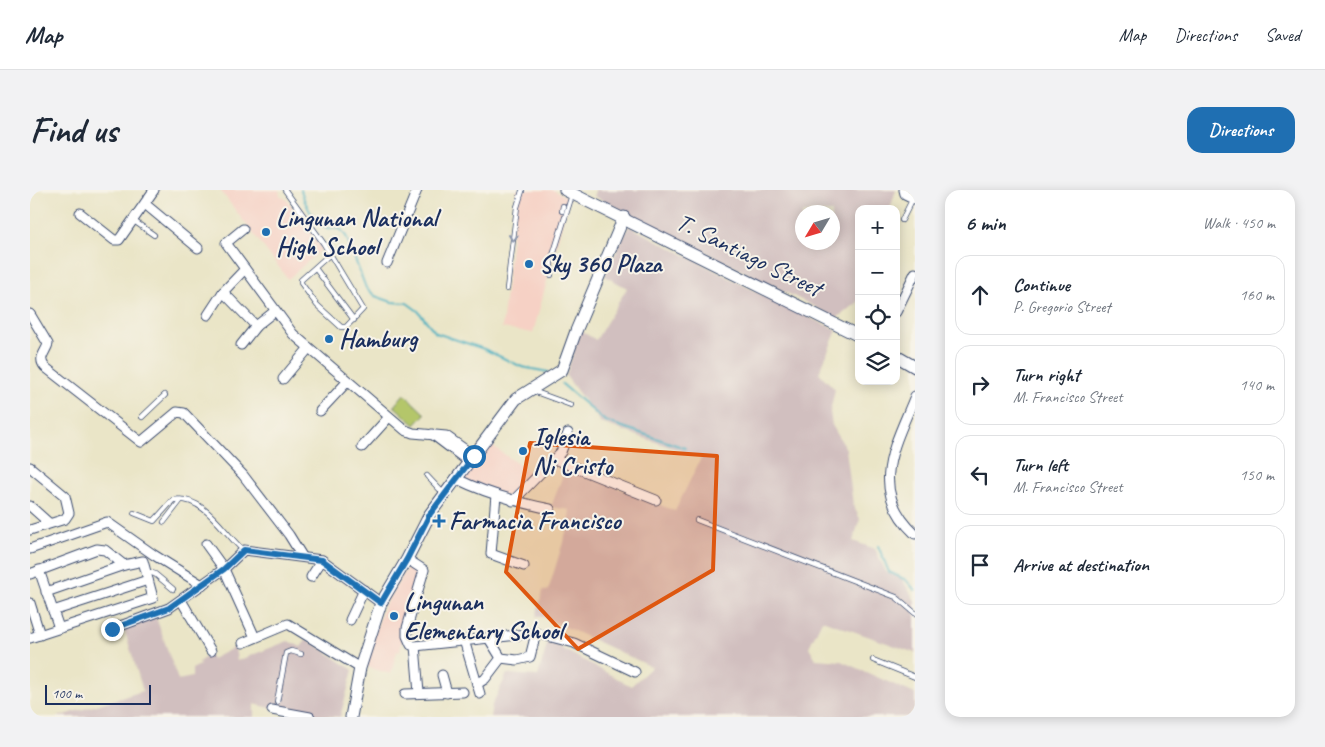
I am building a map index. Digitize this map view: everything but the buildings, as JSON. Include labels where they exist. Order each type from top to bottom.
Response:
[{"type":"street","points":[[80,213],[114,240],[118,240],[134,221],[154,190]]},
{"type":"street","points":[[387,263],[417,190]]},
{"type":"street","points":[[904,190],[905,194],[914,199]]},
{"type":"street","name":"T. Santiago Street","points":[[569,192],[624,217],[855,334]]},
{"type":"street","points":[[145,204],[198,248]]},
{"type":"street","points":[[351,717],[360,668],[381,603],[407,559],[430,514],[516,399],[528,390],[552,378],[565,365],[576,331],[624,217]]},
{"type":"street","points":[[243,229],[226,243],[275,311],[308,349],[405,430],[413,433],[432,434],[471,459]]},
{"type":"street","points":[[208,315],[223,292],[245,269]]},
{"type":"street","points":[[900,304],[915,273]]},
{"type":"street","points":[[223,292],[256,326]]},
{"type":"street","points":[[241,345],[256,326],[275,311]]},
{"type":"street","points":[[30,314],[48,344],[41,360],[45,367],[141,442],[177,412],[184,413],[244,475],[290,535],[302,556]]},
{"type":"street","points":[[282,379],[308,349]]},
{"type":"street","points":[[900,358],[915,367]]},
{"type":"street","points":[[320,411],[347,382]]},
{"type":"street","points":[[915,396],[887,470],[893,507],[915,534]]},
{"type":"street","points":[[362,446],[388,417]]},
{"type":"street","points":[[513,501],[561,452],[568,433]]},
{"type":"street","points":[[554,459],[656,500]]},
{"type":"street","points":[[30,467],[67,499],[68,516],[30,530]]},
{"type":"street","points":[[457,479],[513,501],[550,509]]},
{"type":"street","points":[[496,495],[491,554],[524,566]]},
{"type":"street","points":[[30,506],[49,523]]},
{"type":"street","points":[[30,549],[108,522],[154,555],[202,584]]},
{"type":"street","points":[[206,544],[224,569],[253,633]]},
{"type":"street","points":[[59,628],[46,592],[34,572],[97,549],[105,550],[124,565]]},
{"type":"street","points":[[112,629],[161,612],[182,600],[224,569],[244,550],[322,560],[381,603]]},
{"type":"street","points":[[46,592],[154,555]]},
{"type":"street","points":[[407,559],[424,570],[407,628],[409,642],[415,646],[536,633],[574,643],[635,672]]},
{"type":"street","points":[[30,638],[153,598],[143,560]]},
{"type":"street","points":[[311,577],[322,560]]},
{"type":"street","points":[[53,611],[147,576]]},
{"type":"street","points":[[350,620],[364,590]]},
{"type":"street","points":[[182,600],[211,651]]},
{"type":"street","points":[[30,603],[40,634]]},
{"type":"street","points":[[243,643],[288,624],[360,668]]},
{"type":"street","points":[[501,658],[528,659],[536,633]]},
{"type":"street","points":[[488,637],[501,658]]},
{"type":"street","points":[[464,640],[480,694]]},
{"type":"street","points":[[415,646],[419,693]]},
{"type":"street","points":[[477,684],[485,679],[501,658]]},
{"type":"street","points":[[442,675],[447,693]]},
{"type":"street","points":[[405,694],[463,692]]},
{"type":"street","points":[[274,706],[310,717]]},
{"type":"lane","points":[[285,190],[329,255],[363,308],[346,327],[341,327],[317,305],[302,286],[302,280],[329,255]]},
{"type":"lane","points":[[507,289],[517,207],[522,190]]},
{"type":"lane","points":[[551,275],[551,262],[569,192]]},
{"type":"lane","points":[[902,220],[914,199]]},
{"type":"lane","points":[[134,221],[154,235]]},
{"type":"lane","points":[[315,268],[354,320]]},
{"type":"lane","points":[[528,390],[571,405]]},
{"type":"lane","points":[[142,417],[165,395]]},
{"type":"lane","points":[[427,476],[444,494]]},
{"type":"lane","points":[[134,513],[154,521],[173,500],[192,501],[224,528],[244,550]]},
{"type":"lane","points":[[164,522],[182,500]]},
{"type":"lane","points":[[697,520],[896,597],[915,613]]},
{"type":"lane","points":[[147,576],[156,574],[173,590]]},
{"type":"lane","points":[[274,706],[286,653],[291,651],[301,654]]},
{"type":"lane","points":[[873,660],[915,677]]},
{"type":"highlighted area","points":[[530,443],[717,456],[713,570],[578,649],[506,572]]},
{"type":"shaded area","points":[[220,190],[279,190],[280,195],[287,200],[323,248],[288,279]]},
{"type":"shaded area","name":"Sky 360 Plaza","points":[[517,190],[553,190],[569,198],[533,333],[502,328]]},
{"type":"shaded area","points":[[595,190],[896,190],[891,205],[855,205],[855,304],[837,318],[594,196]]},
{"type":"shaded area","points":[[629,226],[785,307],[837,330],[819,373],[835,389],[830,412],[832,425],[846,449],[853,505],[860,519],[853,541],[875,549],[886,572],[902,579],[915,601],[915,653],[822,620],[809,647],[816,659],[841,661],[915,694],[915,709],[908,717],[490,717],[492,705],[507,674],[538,676],[548,641],[631,686],[652,667],[544,617],[536,617],[543,590],[548,591],[568,526],[570,510],[551,507],[566,467],[675,511],[701,458],[601,423],[566,376],[581,331],[596,340],[627,288],[605,276]]},
{"type":"shaded area","points":[[489,443],[534,476],[513,499],[463,480],[475,460]]},
{"type":"shaded area","name":"Lingunan Elementary School","points":[[410,564],[420,572],[400,652],[397,651],[391,674],[364,666],[384,606]]},
{"type":"shaded area","points":[[156,617],[178,680],[192,677],[192,669],[200,665],[199,662],[209,654],[212,659],[235,647],[237,661],[288,641],[301,647],[307,639],[353,670],[340,717],[297,714],[254,704],[254,717],[57,717],[143,691],[124,628]]},
{"type":"green space","points":[[404,394],[425,414],[415,425],[394,406]]},
{"type":"waterway","points":[[301,190],[316,220],[326,228],[340,229],[346,236],[366,288],[375,296],[392,302],[407,303],[418,311],[436,333],[484,349],[522,367],[548,372]]},
{"type":"waterway","points":[[562,384],[605,421],[685,448]]},
{"type":"waterway","points":[[878,546],[889,572],[906,580],[915,590]]},
{"type":"place","name":"Lingunan National High School","points":[[266,232]]},
{"type":"place","name":"Sky 360 Plaza","points":[[529,264]]},
{"type":"place","name":"Hamburg","points":[[329,339]]},
{"type":"place","name":"Iglesia Ni Cristo","points":[[523,451]]},
{"type":"place","name":"Farmacia Francisco","points":[[439,521]]},
{"type":"place","name":"Lingunan Elementary School","points":[[394,616]]},
{"type":"route","points":[[112,629],[169,608],[224,569],[238,553],[244,550],[322,560],[381,603],[407,559],[430,514],[474,456]]}]
